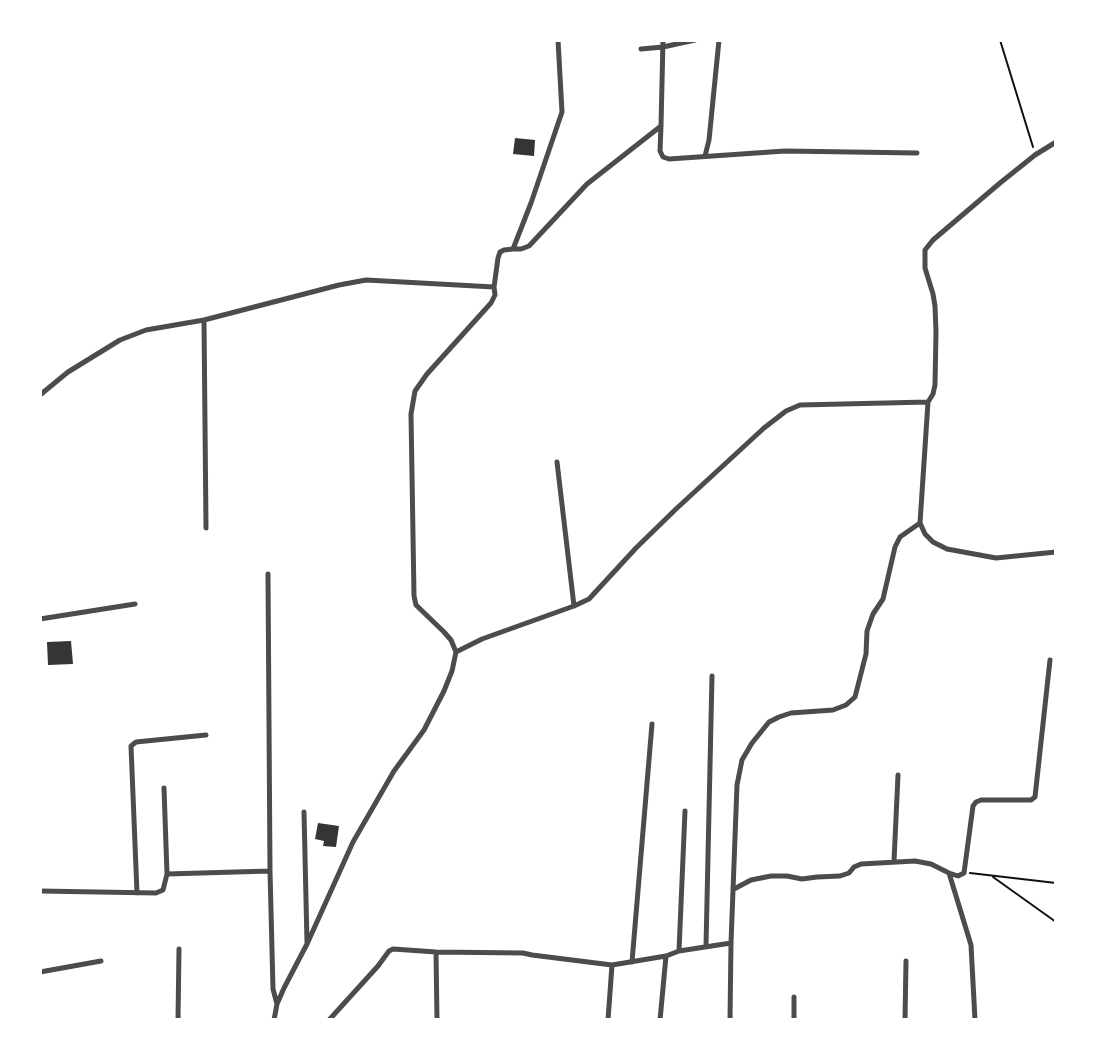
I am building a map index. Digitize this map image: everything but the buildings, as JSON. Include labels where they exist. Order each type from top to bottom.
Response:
[{"type":"street","points":[[513,249],[562,112],[558,40]]},
{"type":"street","points":[[641,49],[695,40]]},
{"type":"street","points":[[705,156],[709,140],[719,40]]},
{"type":"street","points":[[663,44],[660,151],[663,157],[669,159],[785,151],[917,153]]},
{"type":"street","points":[[274,1020],[277,1004],[353,842],[394,771],[424,730],[452,671],[456,652],[451,640],[416,605],[414,596],[411,414],[415,391],[427,374],[491,303],[495,295],[494,287],[500,252],[529,246],[587,184],[661,126]]},
{"type":"street","points":[[1056,142],[1035,155],[933,240],[925,250],[925,268],[935,306],[936,332],[935,385],[928,402],[920,523],[925,534],[933,542],[947,549],[996,558],[1056,552]]},
{"type":"street","points":[[40,395],[68,372],[120,340],[146,330],[204,320],[366,280],[494,287]]},
{"type":"street","points":[[204,320],[206,528]]},
{"type":"street","points":[[456,652],[482,639],[589,599],[676,509],[764,428],[786,411],[800,405],[928,402]]},
{"type":"street","points":[[557,462],[574,606]]},
{"type":"street","points":[[730,1020],[737,785],[742,759],[769,723],[791,713],[833,710],[846,705],[855,697],[866,654],[867,631],[873,614],[883,599],[895,547],[900,537],[920,523]]},
{"type":"street","points":[[268,574],[270,871],[273,989],[277,1004]]},
{"type":"street","points":[[40,620],[135,604]]},
{"type":"street","points":[[734,889],[751,880],[771,876],[802,879],[840,876],[849,873],[861,864],[894,861],[931,864],[958,876],[964,873],[973,806],[976,802],[1035,798],[1050,660]]},
{"type":"street","points":[[706,946],[712,676]]},
{"type":"street","points":[[632,962],[652,724]]},
{"type":"street","points":[[137,893],[131,746],[136,742],[206,735]]},
{"type":"street","points":[[894,861],[898,775]]},
{"type":"street","points":[[40,891],[156,893],[163,890],[166,874],[164,788]]},
{"type":"street","points":[[680,951],[685,811]]},
{"type":"street","points":[[304,812],[307,944]]},
{"type":"street","points":[[166,874],[270,871]]},
{"type":"street","points":[[949,873],[971,945],[975,1020]]},
{"type":"street","points":[[329,1020],[389,951],[397,948],[436,952],[523,953],[612,965],[666,956],[706,946],[731,944]]},
{"type":"street","points":[[178,1020],[179,949]]},
{"type":"street","points":[[436,952],[436,1020]]},
{"type":"street","points":[[660,1020],[666,956]]},
{"type":"street","points":[[40,972],[101,961]]},
{"type":"street","points":[[905,1020],[906,961]]},
{"type":"street","points":[[608,1020],[612,965]]},
{"type":"street","points":[[794,997],[794,1020]]},
{"type":"path","points":[[1000,40],[1035,155]]},
{"type":"path","points":[[964,873],[1056,883]]},
{"type":"path","points":[[990,875],[1056,922]]}]
